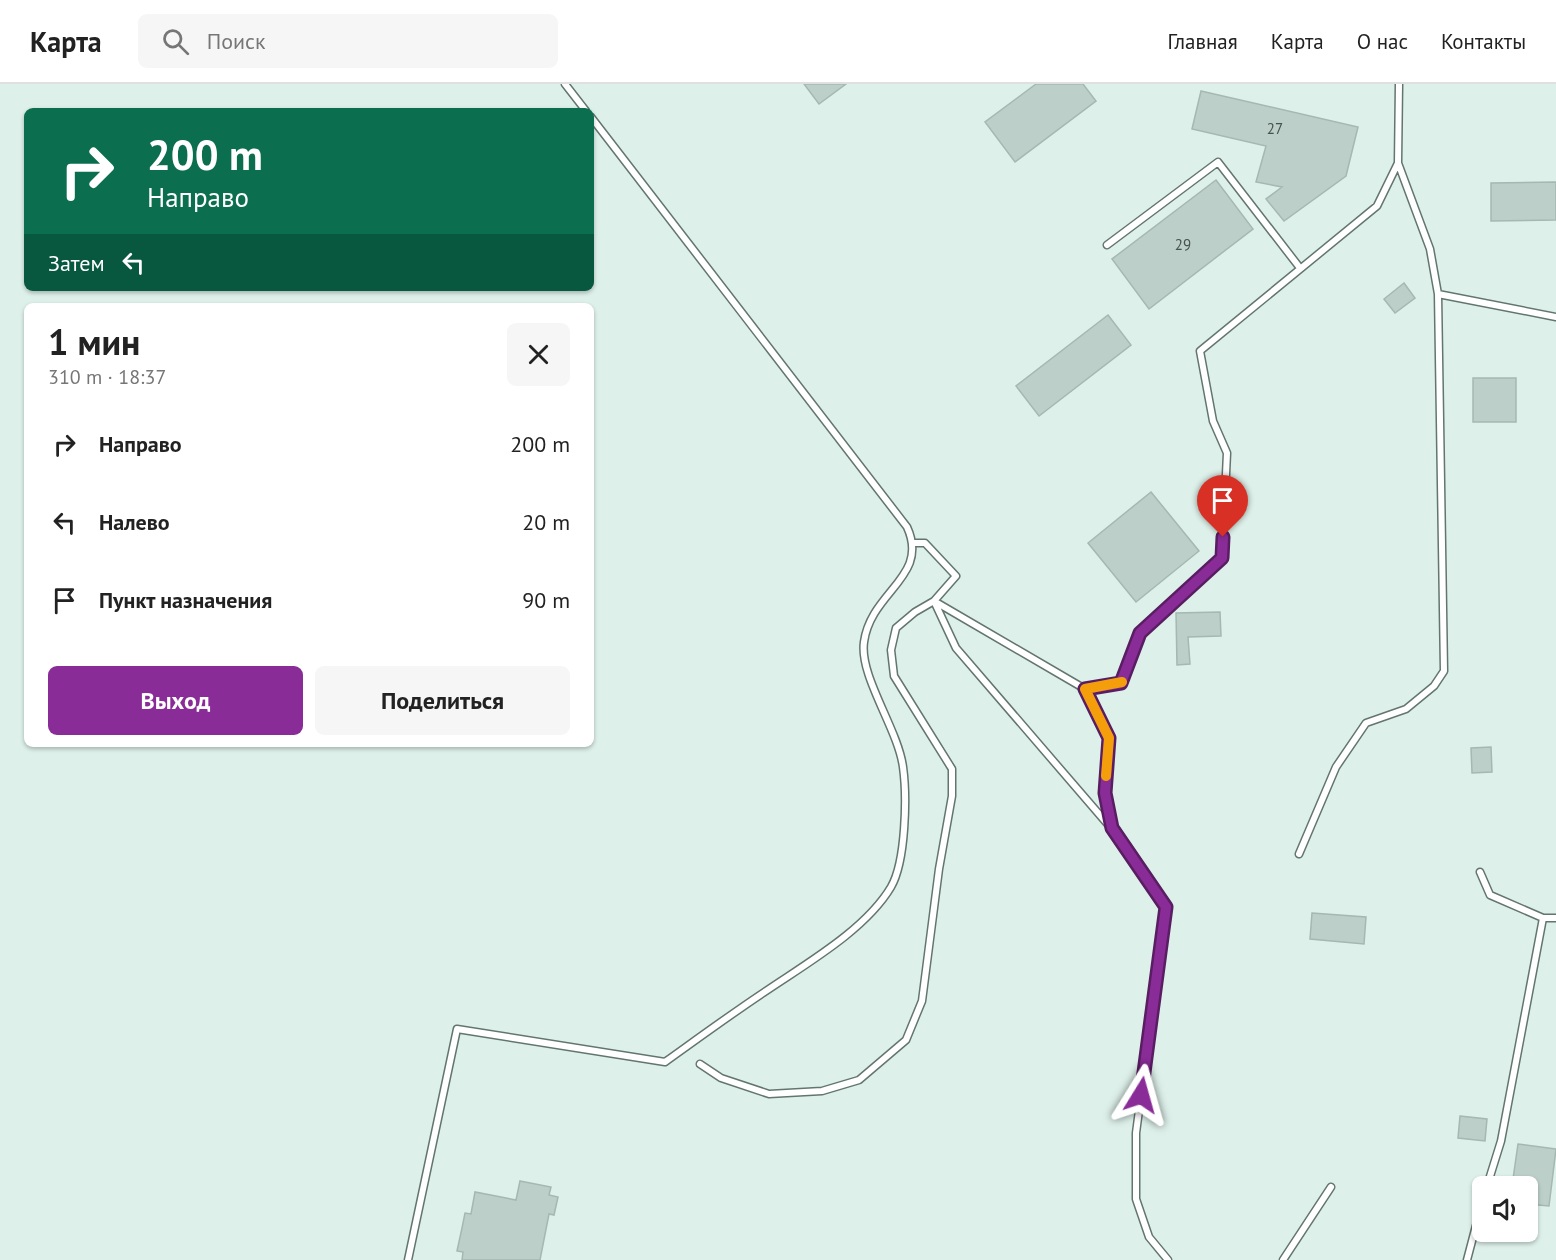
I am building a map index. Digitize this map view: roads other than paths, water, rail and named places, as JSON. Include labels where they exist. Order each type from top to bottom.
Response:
[{"type":"lane","points":[[565,84],[584,108]]},
{"type":"lane","points":[[1299,854],[1336,767],[1366,723],[1406,709],[1434,686],[1444,671],[1438,294],[1430,249],[1398,163],[1399,84]]},
{"type":"lane","points":[[408,1260],[457,1029],[665,1062],[862,921],[892,886],[903,841],[906,791],[900,750],[867,667],[864,643],[874,610],[912,564],[914,543],[907,527],[594,121]]},
{"type":"lane","points":[[1107,244],[1218,162],[1300,268]]},
{"type":"lane","points":[[1085,689],[1121,683],[1140,633],[1222,558],[1227,453],[1213,421],[1200,351],[1377,206],[1398,163]]},
{"type":"lane","points":[[1438,294],[1556,317]]},
{"type":"lane","points":[[700,1064],[721,1078],[769,1094],[822,1091],[859,1080],[906,1040],[922,1001],[939,869],[952,796],[952,769],[894,676],[891,650],[896,628],[915,612],[934,601],[956,576],[925,543],[914,543]]},
{"type":"lane","points":[[934,601],[1085,689],[1109,738],[1105,793],[1112,828]]},
{"type":"lane","points":[[934,601],[956,648],[1112,828],[1166,907],[1136,1133],[1136,1200],[1149,1237],[1168,1260]]},
{"type":"lane","points":[[1480,872],[1490,895],[1543,918],[1556,918]]},
{"type":"lane","points":[[1490,1176],[1501,1141],[1543,918]]},
{"type":"lane","points":[[1283,1260],[1331,1187]]},
{"type":"lane","points":[[1467,1260],[1472,1241]]}]
